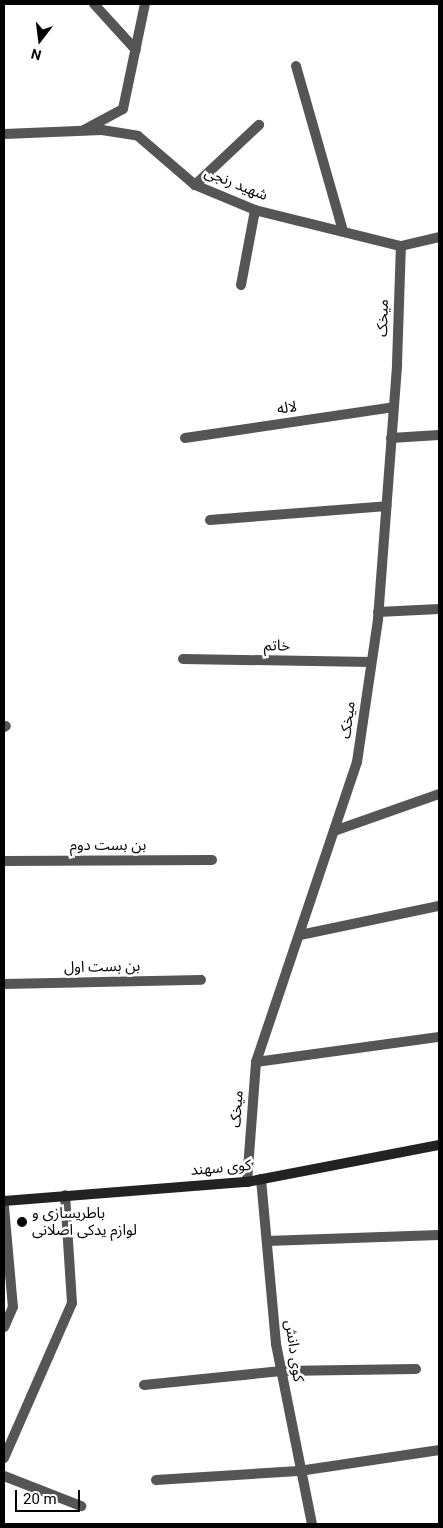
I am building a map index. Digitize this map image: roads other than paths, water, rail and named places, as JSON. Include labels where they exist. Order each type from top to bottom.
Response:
[{"type":"main road","name":"کوی سهند","points":[[4,1201],[247,1182],[439,1145]]},
{"type":"street","points":[[94,4],[136,50]]},
{"type":"street","points":[[82,131],[123,109],[146,4]]},
{"type":"street","points":[[296,66],[343,231]]},
{"type":"street","points":[[195,185],[259,124]]},
{"type":"street","name":"شهید رنجی","points":[[4,134],[82,131],[138,136],[195,185],[255,210],[401,246],[439,237]]},
{"type":"street","points":[[240,285],[255,210]]},
{"type":"street","name":"میخک","points":[[247,1182],[256,1062],[357,762],[378,612],[394,407],[401,246]]},
{"type":"street","name":"لاله","points":[[186,438],[394,407]]},
{"type":"street","points":[[391,438],[439,435]]},
{"type":"street","points":[[210,520],[386,506]]},
{"type":"street","points":[[378,612],[439,609]]},
{"type":"street","name":"خاتم","points":[[182,659],[371,662]]},
{"type":"street","points":[[334,831],[439,794]]},
{"type":"street","name":"بن بست دوم","points":[[4,861],[212,860]]},
{"type":"street","points":[[300,935],[439,906]]},
{"type":"street","name":"بن بست اول","points":[[4,984],[200,980]]},
{"type":"street","points":[[256,1062],[439,1037]]},
{"type":"street","name":"کوی دانش","points":[[261,1179],[281,1371],[299,1471],[312,1524]]},
{"type":"street","points":[[4,1455],[72,1303],[65,1195]]},
{"type":"street","points":[[4,1207],[13,1307],[4,1327]]},
{"type":"street","points":[[267,1241],[439,1235]]},
{"type":"street","points":[[144,1385],[281,1371],[416,1369]]},
{"type":"street","points":[[156,1480],[299,1471],[439,1450]]},
{"type":"street","points":[[4,1476],[81,1506]]},
{"type":"place","name":"باطریسازی و لوازم یدکی اصلانی","points":[[22,1222]]}]
